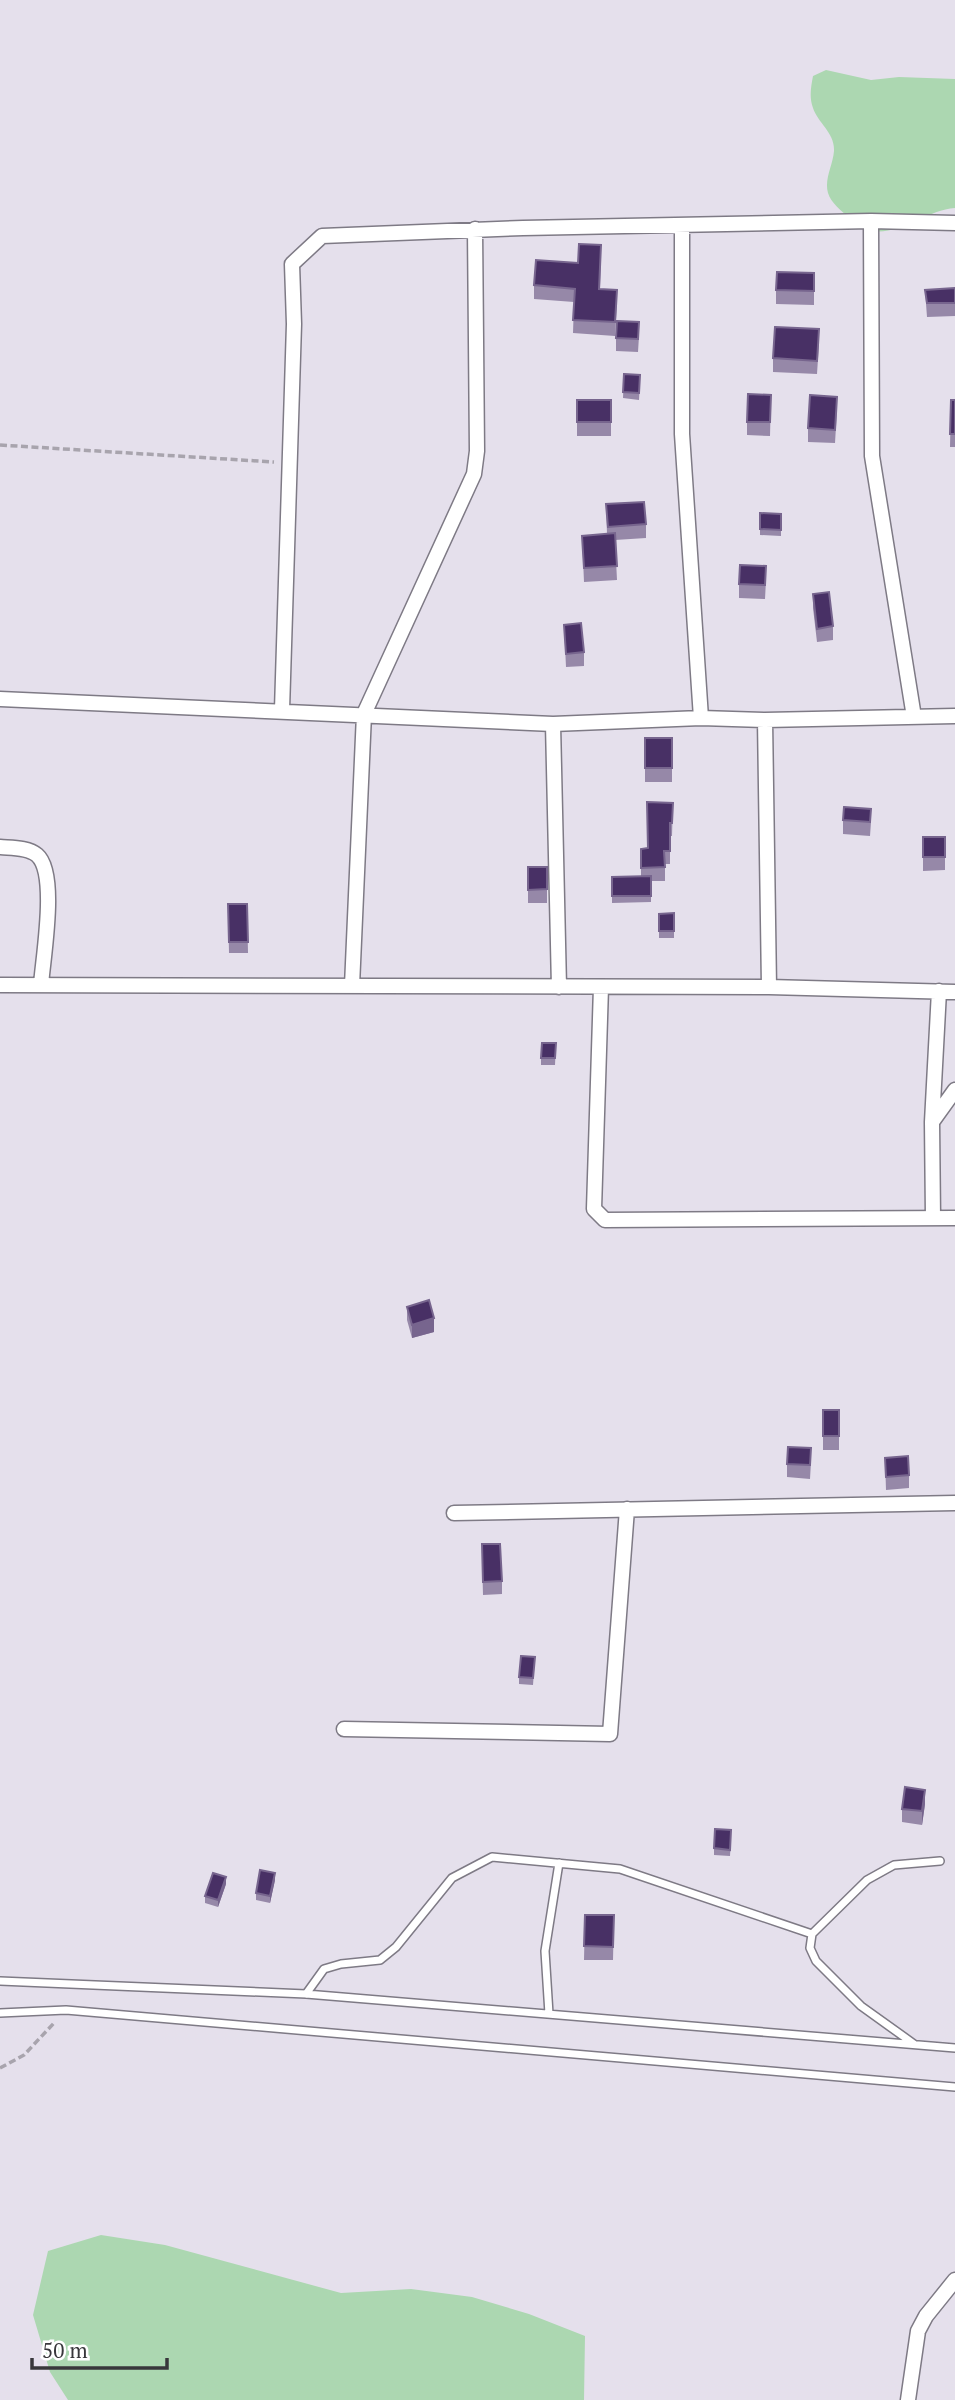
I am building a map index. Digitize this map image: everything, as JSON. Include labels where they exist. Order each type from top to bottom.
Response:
[{"type":"street","points":[[282,710],[294,324],[292,264],[322,236],[475,229],[871,221],[955,223]]},
{"type":"street","points":[[871,221],[872,456],[914,717]]},
{"type":"street","points":[[682,225],[682,434],[701,718]]},
{"type":"street","points":[[352,986],[364,714],[474,474],[477,451],[475,229]]},
{"type":"street","points":[[0,699],[553,724],[701,718],[765,720],[955,716]]},
{"type":"street","points":[[765,720],[769,987]]},
{"type":"street","points":[[553,724],[559,987]]},
{"type":"street","points":[[0,847],[36,853],[46,867],[49,885],[41,985]]},
{"type":"street","points":[[0,985],[769,987],[955,992]]},
{"type":"street","points":[[601,987],[594,1209],[605,1220],[955,1218]]},
{"type":"street","points":[[933,1218],[932,1122],[939,991]]},
{"type":"street","points":[[932,1122],[955,1090]]},
{"type":"street","points":[[454,1513],[955,1503]]},
{"type":"street","points":[[344,1729],[610,1734],[627,1509]]},
{"type":"street","points":[[908,2400],[918,2331],[926,2316],[955,2280]]},
{"type":"lane","points":[[306,1994],[324,1969],[341,1964],[380,1960],[396,1947],[452,1878],[492,1857],[620,1870],[812,1934]]},
{"type":"lane","points":[[914,2044],[861,2006],[816,1961],[810,1948],[812,1934],[867,1880],[894,1865],[940,1861]]},
{"type":"lane","points":[[549,2014],[545,1951],[559,1863]]},
{"type":"lane","points":[[0,1981],[306,1994],[955,2048]]},
{"type":"lane","points":[[0,2013],[66,2010],[955,2087]]},
{"type":"path","points":[[0,445],[290,463]]},
{"type":"path","points":[[0,2068],[24,2055],[66,2010]]},
{"type":"green space","points":[[826,70],[871,80],[899,77],[955,79],[955,208],[897,228],[874,231],[860,227],[837,207],[829,197],[827,188],[834,145],[815,113],[811,100],[813,76]]},
{"type":"green space","points":[[101,2235],[165,2245],[341,2293],[411,2289],[472,2297],[529,2314],[585,2336],[584,2400],[68,2400],[50,2372],[33,2315],[48,2251]]},
{"type":"building","points":[[579,244],[601,245],[599,289],[617,290],[615,322],[573,320],[575,289],[534,285],[536,260],[578,263]]},
{"type":"building","points":[[777,272],[814,273],[814,291],[776,290]]},
{"type":"building","points":[[955,288],[955,303],[927,303],[925,290]]},
{"type":"building","points":[[617,321],[639,322],[638,339],[616,338]]},
{"type":"building","points":[[775,327],[819,329],[817,361],[773,358]]},
{"type":"building","points":[[624,374],[640,375],[639,393],[623,392]]},
{"type":"building","points":[[748,394],[771,395],[770,422],[747,422]]},
{"type":"building","points":[[810,395],[837,397],[835,430],[808,428]]},
{"type":"building","points":[[577,400],[611,400],[611,422],[577,422]]},
{"type":"building","points":[[951,400],[955,400],[955,434],[950,434]]},
{"type":"building","points":[[644,502],[646,524],[608,527],[606,504]]},
{"type":"building","points":[[760,513],[781,514],[781,530],[760,529]]},
{"type":"building","points":[[615,533],[617,566],[584,568],[582,536]]},
{"type":"building","points":[[740,565],[766,566],[765,585],[739,584]]},
{"type":"building","points":[[829,592],[833,626],[817,629],[813,594]]},
{"type":"building","points":[[581,623],[584,652],[566,654],[564,625]]},
{"type":"building","points":[[645,738],[672,738],[672,768],[645,768]]},
{"type":"building","points":[[647,802],[673,803],[670,851],[664,851],[665,867],[641,868],[641,849],[648,848]]},
{"type":"building","points":[[844,807],[871,809],[870,822],[843,820]]},
{"type":"building","points":[[923,837],[945,837],[945,857],[923,857]]},
{"type":"building","points":[[528,867],[547,867],[547,889],[528,890]]},
{"type":"building","points":[[651,876],[651,896],[612,896],[612,877]]},
{"type":"building","points":[[228,904],[247,904],[248,942],[229,942]]},
{"type":"building","points":[[674,913],[674,931],[659,931],[659,914]]},
{"type":"building","points":[[542,1043],[556,1043],[555,1058],[541,1058]]},
{"type":"building","points":[[429,1300],[434,1318],[412,1325],[407,1307]]},
{"type":"building","points":[[823,1410],[839,1410],[839,1436],[823,1436]]},
{"type":"building","points":[[788,1447],[811,1448],[810,1465],[787,1464]]},
{"type":"building","points":[[908,1456],[909,1475],[886,1477],[885,1458]]},
{"type":"building","points":[[482,1544],[500,1544],[502,1581],[483,1582]]},
{"type":"building","points":[[521,1656],[535,1657],[533,1678],[519,1677]]},
{"type":"building","points":[[905,1787],[925,1790],[922,1811],[902,1809]]},
{"type":"building","points":[[715,1829],[731,1830],[730,1850],[714,1848]]},
{"type":"building","points":[[260,1870],[275,1873],[270,1896],[256,1893]]},
{"type":"building","points":[[213,1873],[226,1877],[218,1900],[205,1896]]},
{"type":"building","points":[[585,1915],[614,1915],[613,1947],[584,1946]]}]
